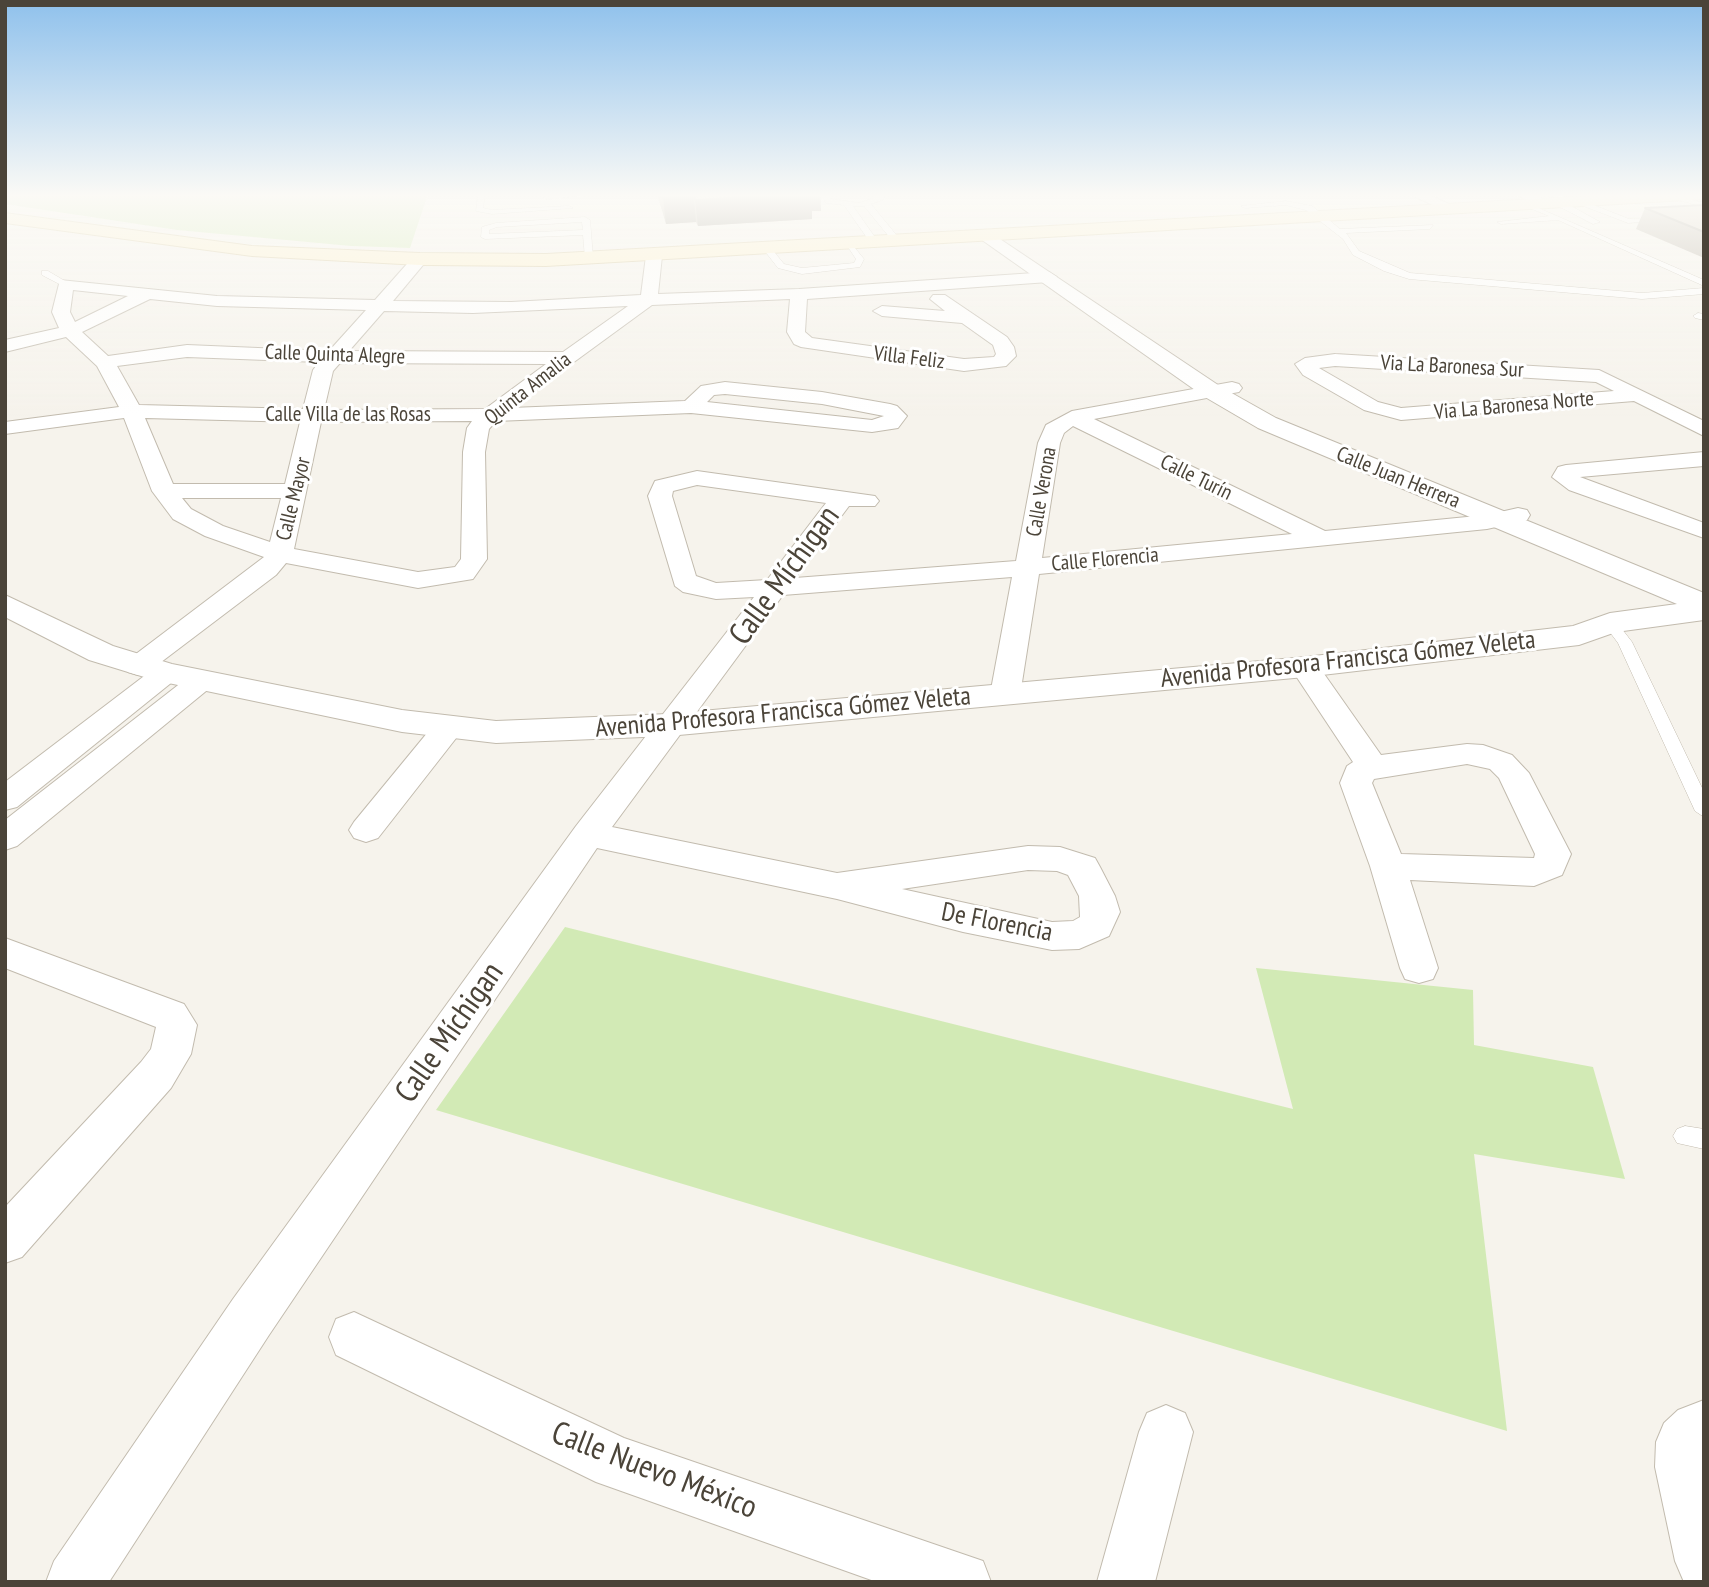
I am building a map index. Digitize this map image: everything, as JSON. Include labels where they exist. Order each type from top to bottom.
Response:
[{"type":"street","name":"Calle Mayor","points":[[5,799],[281,554],[323,370],[412,268]]},
{"type":"street","points":[[648,300],[653,268]]},
{"type":"street","name":"Calle Juan Herrera","points":[[1036,268],[1108,321],[1287,432],[1704,589]]},
{"type":"street","points":[[281,554],[214,531],[182,514],[164,491],[133,411],[104,362],[70,331],[61,312],[58,280],[146,294],[217,301],[377,307],[511,307],[799,294],[1049,277]]},
{"type":"street","points":[[5,346],[70,331],[146,294]]},
{"type":"street","name":"Villa Feliz","points":[[799,294],[796,332],[800,340],[808,343],[964,365],[999,362],[1006,356],[1005,347],[939,299]]},
{"type":"street","name":"Quinta Amalia","points":[[281,554],[418,580],[450,578],[464,573],[474,559],[475,440],[487,415],[648,300]]},
{"type":"street","name":"Villa Feliz","points":[[882,310],[967,318]]},
{"type":"street","name":"Calle Quinta Alegre","points":[[104,362],[187,351],[333,357],[567,358]]},
{"type":"street","name":"Via La Baronesa Sur","points":[[1390,413],[1325,380],[1310,371],[1305,363],[1335,360],[1599,376],[1637,395]]},
{"type":"street","name":"Calle Villa de las Rosas","points":[[5,428],[133,411],[314,416],[487,415],[691,407],[872,426],[890,423],[896,416],[894,412],[883,408],[733,388],[708,390],[691,407]]},
{"type":"street","name":"Calle Verona","points":[[1005,695],[1049,443],[1060,423],[1072,416],[1223,390]]},
{"type":"street","points":[[1637,395],[1704,430]]},
{"type":"street","name":"Via La Baronesa Norte","points":[[1390,413],[1410,414],[1637,395]]},
{"type":"street","name":"Calle Turín","points":[[1072,416],[1320,538]]},
{"type":"street","points":[[1704,459],[1573,471],[1564,477],[1577,485],[1704,531]]},
{"type":"street","name":"Calle Míchigan","points":[[75,1582],[259,1306],[588,834],[668,725],[697,694],[776,588],[855,499],[710,478],[688,479],[663,486],[660,496],[680,572],[691,586]]},
{"type":"street","points":[[164,491],[296,491]]},
{"type":"street","name":"Calle Juan Herrera","points":[[1510,518],[1704,604]]},
{"type":"street","name":"Calle Florencia","points":[[691,586],[716,591],[776,588],[1028,567],[1510,518]]},
{"type":"street","name":"Avenida Profesora Francisca Gómez Veleta","points":[[5,604],[65,637],[152,670],[448,728],[496,732],[668,725],[1305,667],[1605,633],[1704,610]]},
{"type":"street","name":"Avenida Profesora Francisca Gómez Veleta","points":[[1605,633],[1704,637]]},
{"type":"street","points":[[1305,667],[1372,766]]},
{"type":"street","points":[[5,838],[201,681]]},
{"type":"street","points":[[366,830],[448,728]]},
{"type":"street","points":[[1388,866],[1534,873],[1549,866],[1553,854],[1513,773],[1501,762],[1483,755],[1467,754],[1372,766],[1359,773],[1356,783],[1388,866],[1419,968]]},
{"type":"street","name":"De Florencia","points":[[588,834],[837,886],[963,918],[1052,936],[1090,932],[1101,919],[1097,896],[1089,876],[1082,867],[1060,859],[1028,859],[837,886]]},
{"type":"street","points":[[5,952],[170,1015],[177,1025],[170,1054],[156,1075],[5,1241]]},
{"type":"street","name":"Calle Nuevo México","points":[[354,1337],[615,1463],[962,1582]]},
{"type":"street","points":[[1704,1427],[1697,1429],[1683,1442],[1683,1467],[1704,1562]]},
{"type":"street","points":[[1126,1582],[1166,1432]]},
{"type":"lane","points":[[1391,268],[1409,276],[1642,296],[1704,291]]},
{"type":"lane","points":[[1673,268],[1704,283]]},
{"type":"lane","points":[[1605,633],[1704,811]]},
{"type":"green space","points":[[565,927],[1293,1109],[1256,968],[1473,990],[1474,1045],[1593,1067],[1625,1179],[1474,1154],[1507,1431],[436,1110]]}]
